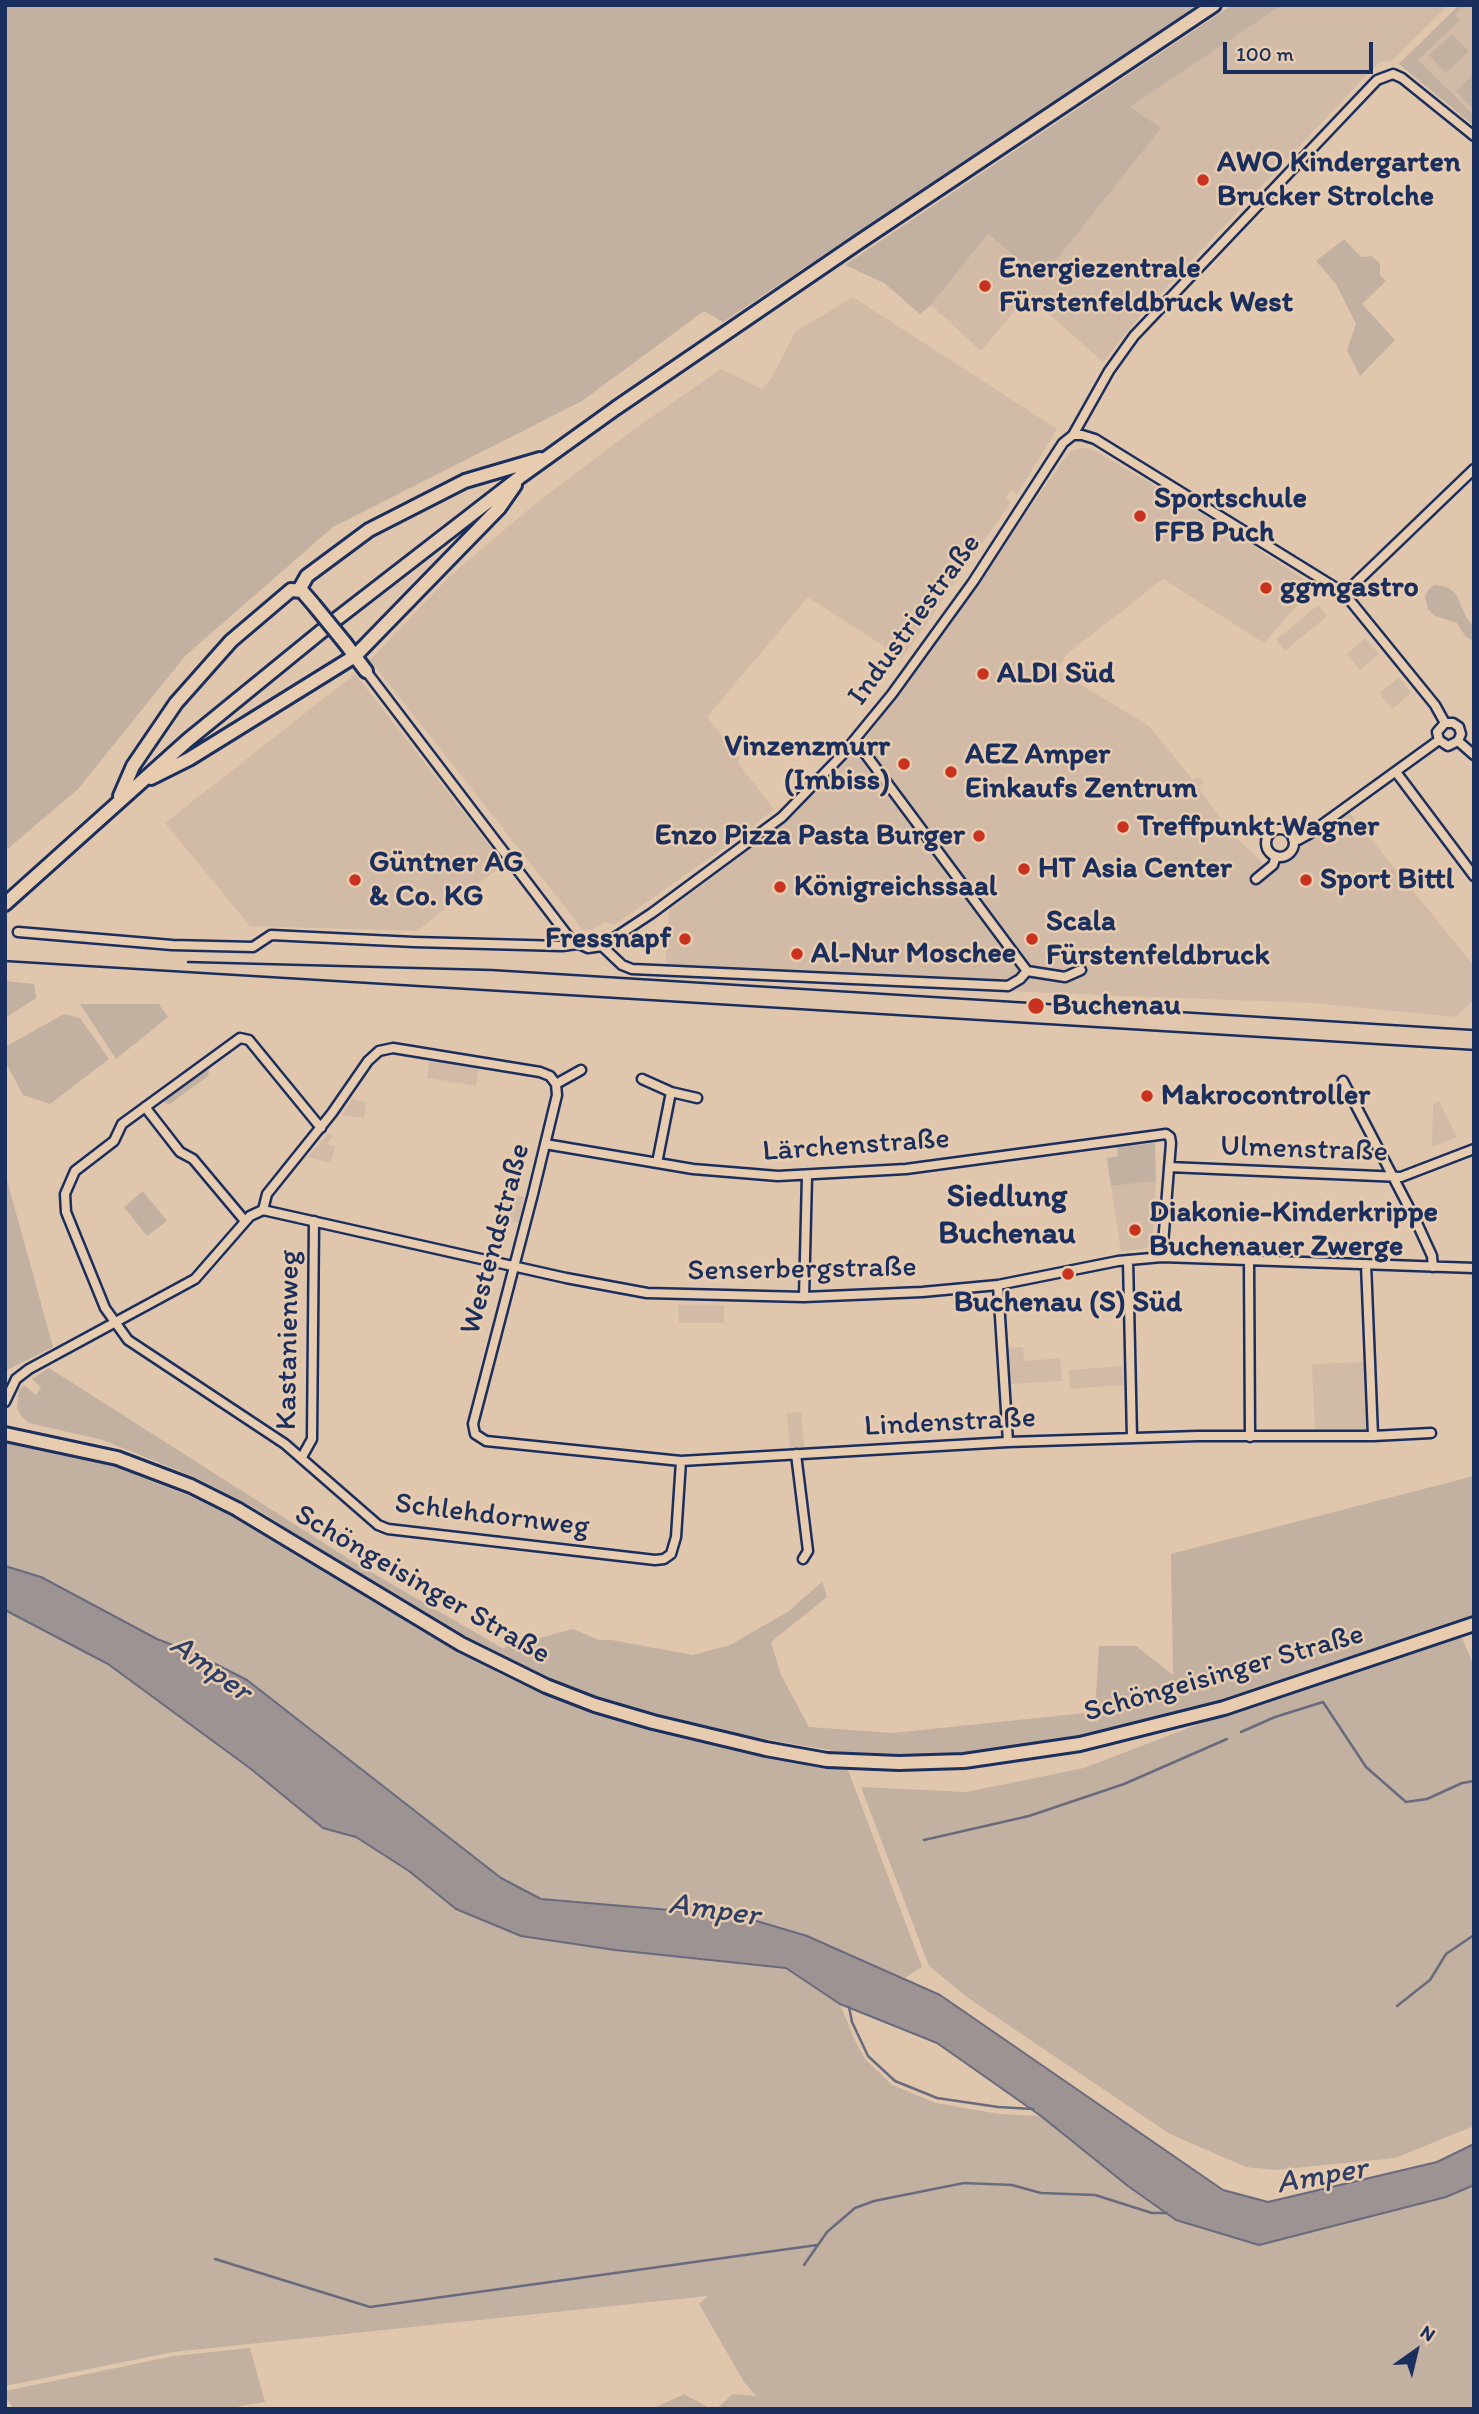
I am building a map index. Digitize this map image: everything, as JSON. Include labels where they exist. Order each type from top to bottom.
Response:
[{"type":"main road","points":[[5,904],[132,788],[324,630],[520,477],[837,257],[1214,5]]},
{"type":"main road","points":[[299,590],[307,576],[369,530],[465,481],[548,457]]},
{"type":"main road","points":[[132,788],[189,760],[355,656],[499,508],[520,477]]},
{"type":"main road","points":[[119,800],[134,766],[176,702],[255,618],[291,590],[299,590],[314,605],[366,671]]},
{"type":"main road","name":"Schöngeisinger Straße","points":[[5,1434],[117,1458],[191,1486],[237,1509],[497,1664],[583,1700],[653,1722],[766,1749],[827,1760],[899,1763],[964,1761],[1080,1744],[1224,1708],[1474,1624]]},
{"type":"street","name":"Industriestraße","points":[[602,946],[652,913],[782,817],[855,740],[919,658],[998,544],[1063,443],[1073,435],[1109,371],[1150,318],[1377,80],[1393,74],[1402,78],[1474,136]]},
{"type":"street","points":[[1073,435],[1096,439],[1344,594],[1433,702],[1446,723]]},
{"type":"street","points":[[1344,594],[1474,469]]},
{"type":"street","points":[[366,671],[564,930],[577,944],[588,948],[602,946],[622,965],[632,969],[1008,986],[1027,971]]},
{"type":"street","points":[[1446,723],[1459,727],[1461,734],[1458,741],[1448,746],[1439,740],[1439,728],[1446,723]]},
{"type":"street","points":[[855,740],[1027,971],[1065,977],[1081,970]]},
{"type":"street","points":[[1293,839],[1298,840],[1309,834],[1439,740]]},
{"type":"street","points":[[1458,741],[1474,754]]},
{"type":"street","points":[[1396,772],[1474,876]]},
{"type":"street","points":[[1276,819],[1277,830]]},
{"type":"street","points":[[1277,830],[1285,830],[1293,839],[1293,846],[1283,856],[1276,856],[1269,851],[1266,844],[1270,833],[1277,830]]},
{"type":"street","points":[[1255,878],[1273,865],[1276,856]]},
{"type":"street","points":[[18,932],[172,945],[253,947],[271,934],[414,942],[562,946],[577,944]]},
{"type":"street","name":"Schlehdornweg","points":[[321,1128],[249,1040],[240,1038],[122,1124],[114,1141],[75,1171],[65,1194],[66,1212],[105,1308],[128,1340],[285,1444],[369,1517],[388,1529],[655,1560],[668,1557],[674,1546],[681,1461]]},
{"type":"street","points":[[5,1402],[16,1379],[29,1369],[195,1279],[245,1222],[255,1212],[263,1210],[267,1194],[321,1128],[373,1056],[393,1048],[540,1072],[550,1076],[556,1084],[581,1070]]},
{"type":"street","points":[[642,1079],[671,1092],[697,1098]]},
{"type":"street","points":[[1343,1082],[1394,1176],[1432,1255],[1433,1267]]},
{"type":"street","name":"Westendstraße","points":[[475,1434],[472,1424],[545,1144],[556,1084]]},
{"type":"street","points":[[657,1163],[671,1092]]},
{"type":"street","points":[[145,1107],[180,1152],[193,1159],[245,1222]]},
{"type":"street","name":"Lärchenstraße","points":[[545,1144],[737,1174],[807,1176],[906,1169],[1160,1133],[1170,1138],[1169,1167]]},
{"type":"street","name":"Ulmenstraße","points":[[1169,1167],[1401,1177],[1474,1149]]},
{"type":"street","points":[[1162,1257],[1169,1167]]},
{"type":"street","points":[[804,1297],[807,1176]]},
{"type":"street","name":"Senserbergstraße","points":[[263,1210],[646,1293],[852,1296],[998,1285],[1128,1260],[1162,1257],[1474,1268]]},
{"type":"street","name":"Kastanienweg","points":[[302,1457],[313,1439],[314,1221]]},
{"type":"street","points":[[1128,1260],[1132,1438]]},
{"type":"street","points":[[1249,1260],[1250,1437]]},
{"type":"street","points":[[1366,1264],[1373,1436]]},
{"type":"street","points":[[998,1285],[1008,1442]]},
{"type":"street","name":"Lindenstraße","points":[[475,1434],[486,1441],[681,1461],[1008,1442],[1431,1433]]},
{"type":"street","points":[[796,1454],[808,1551],[803,1559]]},
{"type":"shaded area","points":[[5,5],[1198,5],[723,322],[704,311],[582,401],[333,527],[185,656],[78,789],[5,851]]},
{"type":"shaded area","points":[[1232,5],[1282,5],[1130,107],[1161,128],[1041,279],[988,234],[931,305],[920,314],[884,283],[845,265]]},
{"type":"shaded area","points":[[1282,5],[1448,5],[1393,60],[1378,63],[1143,312],[1103,362],[1028,295],[981,351],[931,305],[988,234],[1040,279],[1161,128],[1129,108]]},
{"type":"shaded area","points":[[1459,5],[1465,5],[1456,14],[1460,20],[1418,60],[1474,115],[1474,126],[1399,64]]},
{"type":"shaded area","points":[[1465,5],[1474,5],[1474,115],[1418,60],[1460,20],[1456,14]]},
{"type":"shaded area","points":[[1452,34],[1469,51],[1446,73],[1429,55]]},
{"type":"shaded area","points":[[1474,73],[1474,110],[1456,91]]},
{"type":"shaded area","points":[[1344,239],[1361,257],[1371,256],[1380,263],[1380,275],[1386,281],[1362,304],[1395,340],[1360,376],[1347,350],[1356,324],[1336,284],[1316,261]]},
{"type":"shaded area","points":[[853,297],[1057,429],[1017,494],[1011,490],[1006,498],[1011,502],[902,658],[808,597],[707,717],[740,758],[737,762],[774,809],[745,833],[614,925],[605,922],[593,929],[583,930],[370,660],[449,577],[536,503],[626,435],[721,369],[762,389],[771,379],[795,332]]},
{"type":"shaded area","points":[[1092,449],[1219,524],[1314,586],[1264,643],[1163,579],[1067,654],[1057,670],[1149,726],[1193,780],[1200,777],[1203,782],[1198,787],[1226,826],[1234,823],[1236,828],[1231,833],[1257,857],[1265,873],[1349,812],[1474,966],[1474,1000],[1455,1017],[1311,1003],[1049,993],[665,973],[669,910],[782,825],[864,742],[1063,461],[1071,451]]},
{"type":"shaded area","points":[[1434,585],[1447,587],[1456,594],[1466,617],[1474,627],[1474,645],[1457,623],[1435,616],[1428,609],[1425,597]]},
{"type":"shaded area","points":[[1318,605],[1327,616],[1285,651],[1276,640]]},
{"type":"shaded area","points":[[1365,638],[1379,654],[1360,670],[1347,654]]},
{"type":"shaded area","points":[[355,674],[504,864],[417,931],[250,926],[165,823]]},
{"type":"shaded area","points":[[1399,677],[1411,693],[1392,709],[1379,693]]},
{"type":"shaded area","points":[[5,981],[34,984],[36,998],[5,1018]]},
{"type":"shaded area","points":[[80,1004],[159,1004],[168,1017],[116,1059]]},
{"type":"shaded area","points":[[64,1014],[80,1018],[109,1059],[50,1104],[23,1095],[5,1061],[5,1047]]},
{"type":"shaded area","points":[[430,1059],[479,1067],[476,1086],[427,1078]]},
{"type":"shaded area","points":[[204,1068],[209,1070],[208,1076],[170,1104],[165,1103],[163,1098]]},
{"type":"shaded area","points":[[352,1099],[367,1102],[364,1118],[342,1115]]},
{"type":"shaded area","points":[[1439,1101],[1457,1137],[1432,1147],[1433,1104]]},
{"type":"shaded area","points":[[329,1133],[333,1136],[327,1144],[335,1146],[331,1163],[307,1157]]},
{"type":"shaded area","points":[[1155,1143],[1156,1181],[1111,1186],[1107,1158],[1118,1156],[1117,1147]]},
{"type":"shaded area","points":[[5,1173],[53,1347],[5,1371]]},
{"type":"shaded area","name":"Diakonie-Kinderkrippe Buchenauer Zwerge","points":[[1156,1181],[1152,1247],[1121,1252],[1111,1186]]},
{"type":"shaded area","points":[[143,1191],[167,1221],[147,1236],[124,1207]]},
{"type":"shaded area","points":[[508,1194],[524,1197],[519,1223],[503,1220]]},
{"type":"shaded area","points":[[678,1305],[724,1305],[724,1323],[679,1323]]},
{"type":"shaded area","points":[[1023,1347],[1024,1361],[1060,1358],[1062,1381],[1009,1384],[1007,1348]]},
{"type":"shaded area","points":[[1364,1362],[1366,1430],[1315,1431],[1312,1364]]},
{"type":"shaded area","points":[[1122,1366],[1124,1385],[1070,1389],[1069,1370]]},
{"type":"shaded area","points":[[49,1368],[352,1561],[502,1648],[573,1629],[599,1640],[693,1655],[730,1645],[789,1611],[822,1582],[827,1597],[771,1642],[781,1675],[809,1727],[893,1733],[1095,1712],[1099,1646],[1136,1646],[1173,1675],[1171,1554],[1474,1476],[1474,1618],[1230,1698],[1077,1736],[961,1755],[852,1754],[713,1730],[598,1699],[503,1659],[407,1605],[255,1508],[197,1478],[103,1440],[29,1423],[17,1408],[19,1390],[24,1385],[36,1395],[41,1387],[32,1379]]},
{"type":"shaded area","points":[[801,1412],[804,1447],[790,1448],[787,1413]]},
{"type":"shaded area","points":[[5,1442],[97,1460],[231,1515],[498,1673],[543,1694],[587,1710],[707,1744],[848,1770],[922,1967],[905,1978],[807,1936],[740,1916],[541,1899],[501,1878],[296,1717],[194,1653],[157,1639],[41,1577],[5,1566]]},
{"type":"shaded area","points":[[5,1610],[108,1664],[251,1769],[323,1828],[356,1837],[409,1871],[456,1909],[521,1936],[615,1950],[786,1968],[840,2004],[866,2060],[892,2085],[936,2103],[999,2114],[1041,2116],[1061,2129],[1128,2186],[1176,2220],[1259,2245],[1446,2197],[1474,2185],[1474,2409],[716,2409],[733,2394],[756,2396],[744,2382],[699,2304],[708,2296],[173,2352],[5,2386]]},
{"type":"shaded area","points":[[1461,1636],[1474,1666],[1474,2126],[1395,2158],[1274,2170],[1246,2167],[1170,2134],[968,1998],[929,1966],[861,1787],[966,1792],[1084,1768],[1230,1712]]},
{"type":"shaded area","points":[[250,2348],[265,2402],[222,2409],[14,2409],[5,2396],[5,2391],[174,2356]]},
{"type":"shaded area","points":[[684,2394],[711,2409],[652,2409]]},
{"type":"water","name":"Amper","points":[[5,1566],[41,1577],[157,1639],[194,1653],[247,1680],[501,1878],[541,1899],[740,1916],[807,1936],[940,1995],[1223,2190],[1268,2202],[1437,2162],[1474,2144],[1474,2185],[1446,2197],[1259,2245],[1176,2220],[1128,2186],[1041,2116],[937,2043],[840,2004],[786,1968],[615,1950],[521,1936],[456,1909],[409,1871],[356,1837],[323,1828],[251,1769],[108,1664],[5,1610]]},
{"type":"waterway","points":[[1241,1732],[1275,1717],[1323,1702],[1366,1767],[1406,1802],[1427,1799],[1462,1783],[1474,1781]]},
{"type":"waterway","points":[[924,1840],[1029,1816],[1124,1784],[1227,1739]]},
{"type":"waterway","points":[[1397,2006],[1430,1980],[1446,1954],[1474,1935]]},
{"type":"waterway","points":[[849,2007],[852,2022],[868,2056],[895,2081],[937,2098],[1033,2109]]},
{"type":"waterway","points":[[804,2265],[827,2232],[855,2208],[874,2201],[964,2183],[1012,2185],[1041,2193],[1095,2195],[1152,2213],[1167,2213]]},
{"type":"waterway","points":[[215,2259],[370,2307],[817,2245]]},
{"type":"railway","points":[[5,961],[1474,1050]]},
{"type":"railway","points":[[188,962],[492,970],[1474,1030]]},
{"type":"place","name":"AWO Kindergarten Brucker Strolche","points":[[1203,180]]},
{"type":"place","name":"Energiezentrale Fürstenfeldbruck West","points":[[985,286]]},
{"type":"place","name":"Sportschule FFB Puch","points":[[1140,516]]},
{"type":"place","name":"ggmgastro","points":[[1266,588]]},
{"type":"place","name":"ALDI Süd","points":[[983,674]]},
{"type":"place","name":"Vinzenzmurr (Imbiss)","points":[[904,764]]},
{"type":"place","name":"AEZ Amper Einkaufs Zentrum","points":[[951,772]]},
{"type":"place","name":"Treffpunkt Wagner","points":[[1123,827]]},
{"type":"place","name":"Enzo Pizza Pasta Burger","points":[[979,836]]},
{"type":"place","name":"HT Asia Center","points":[[1024,869]]},
{"type":"place","name":"Güntner AG & Co. KG","points":[[355,880]]},
{"type":"place","name":"Sport Bittl","points":[[1306,880]]},
{"type":"place","name":"Königreichssaal","points":[[780,887]]},
{"type":"place","name":"Fressnapf","points":[[685,939]]},
{"type":"place","name":"Scala Fürstenfeldbruck","points":[[1032,939]]},
{"type":"place","name":"Al-Nur Moschee","points":[[797,954]]},
{"type":"place","name":"Buchenau","points":[[1036,1006]]},
{"type":"place","name":"Makrocontroller","points":[[1147,1096]]},
{"type":"place","name":"Diakonie-Kinderkrippe Buchenauer Zwerge","points":[[1135,1230]]},
{"type":"place","name":"Buchenau (S) Süd","points":[[1068,1274]]},
{"type":"district","name":"Siedlung Buchenau","points":[[1007,1216]]}]
